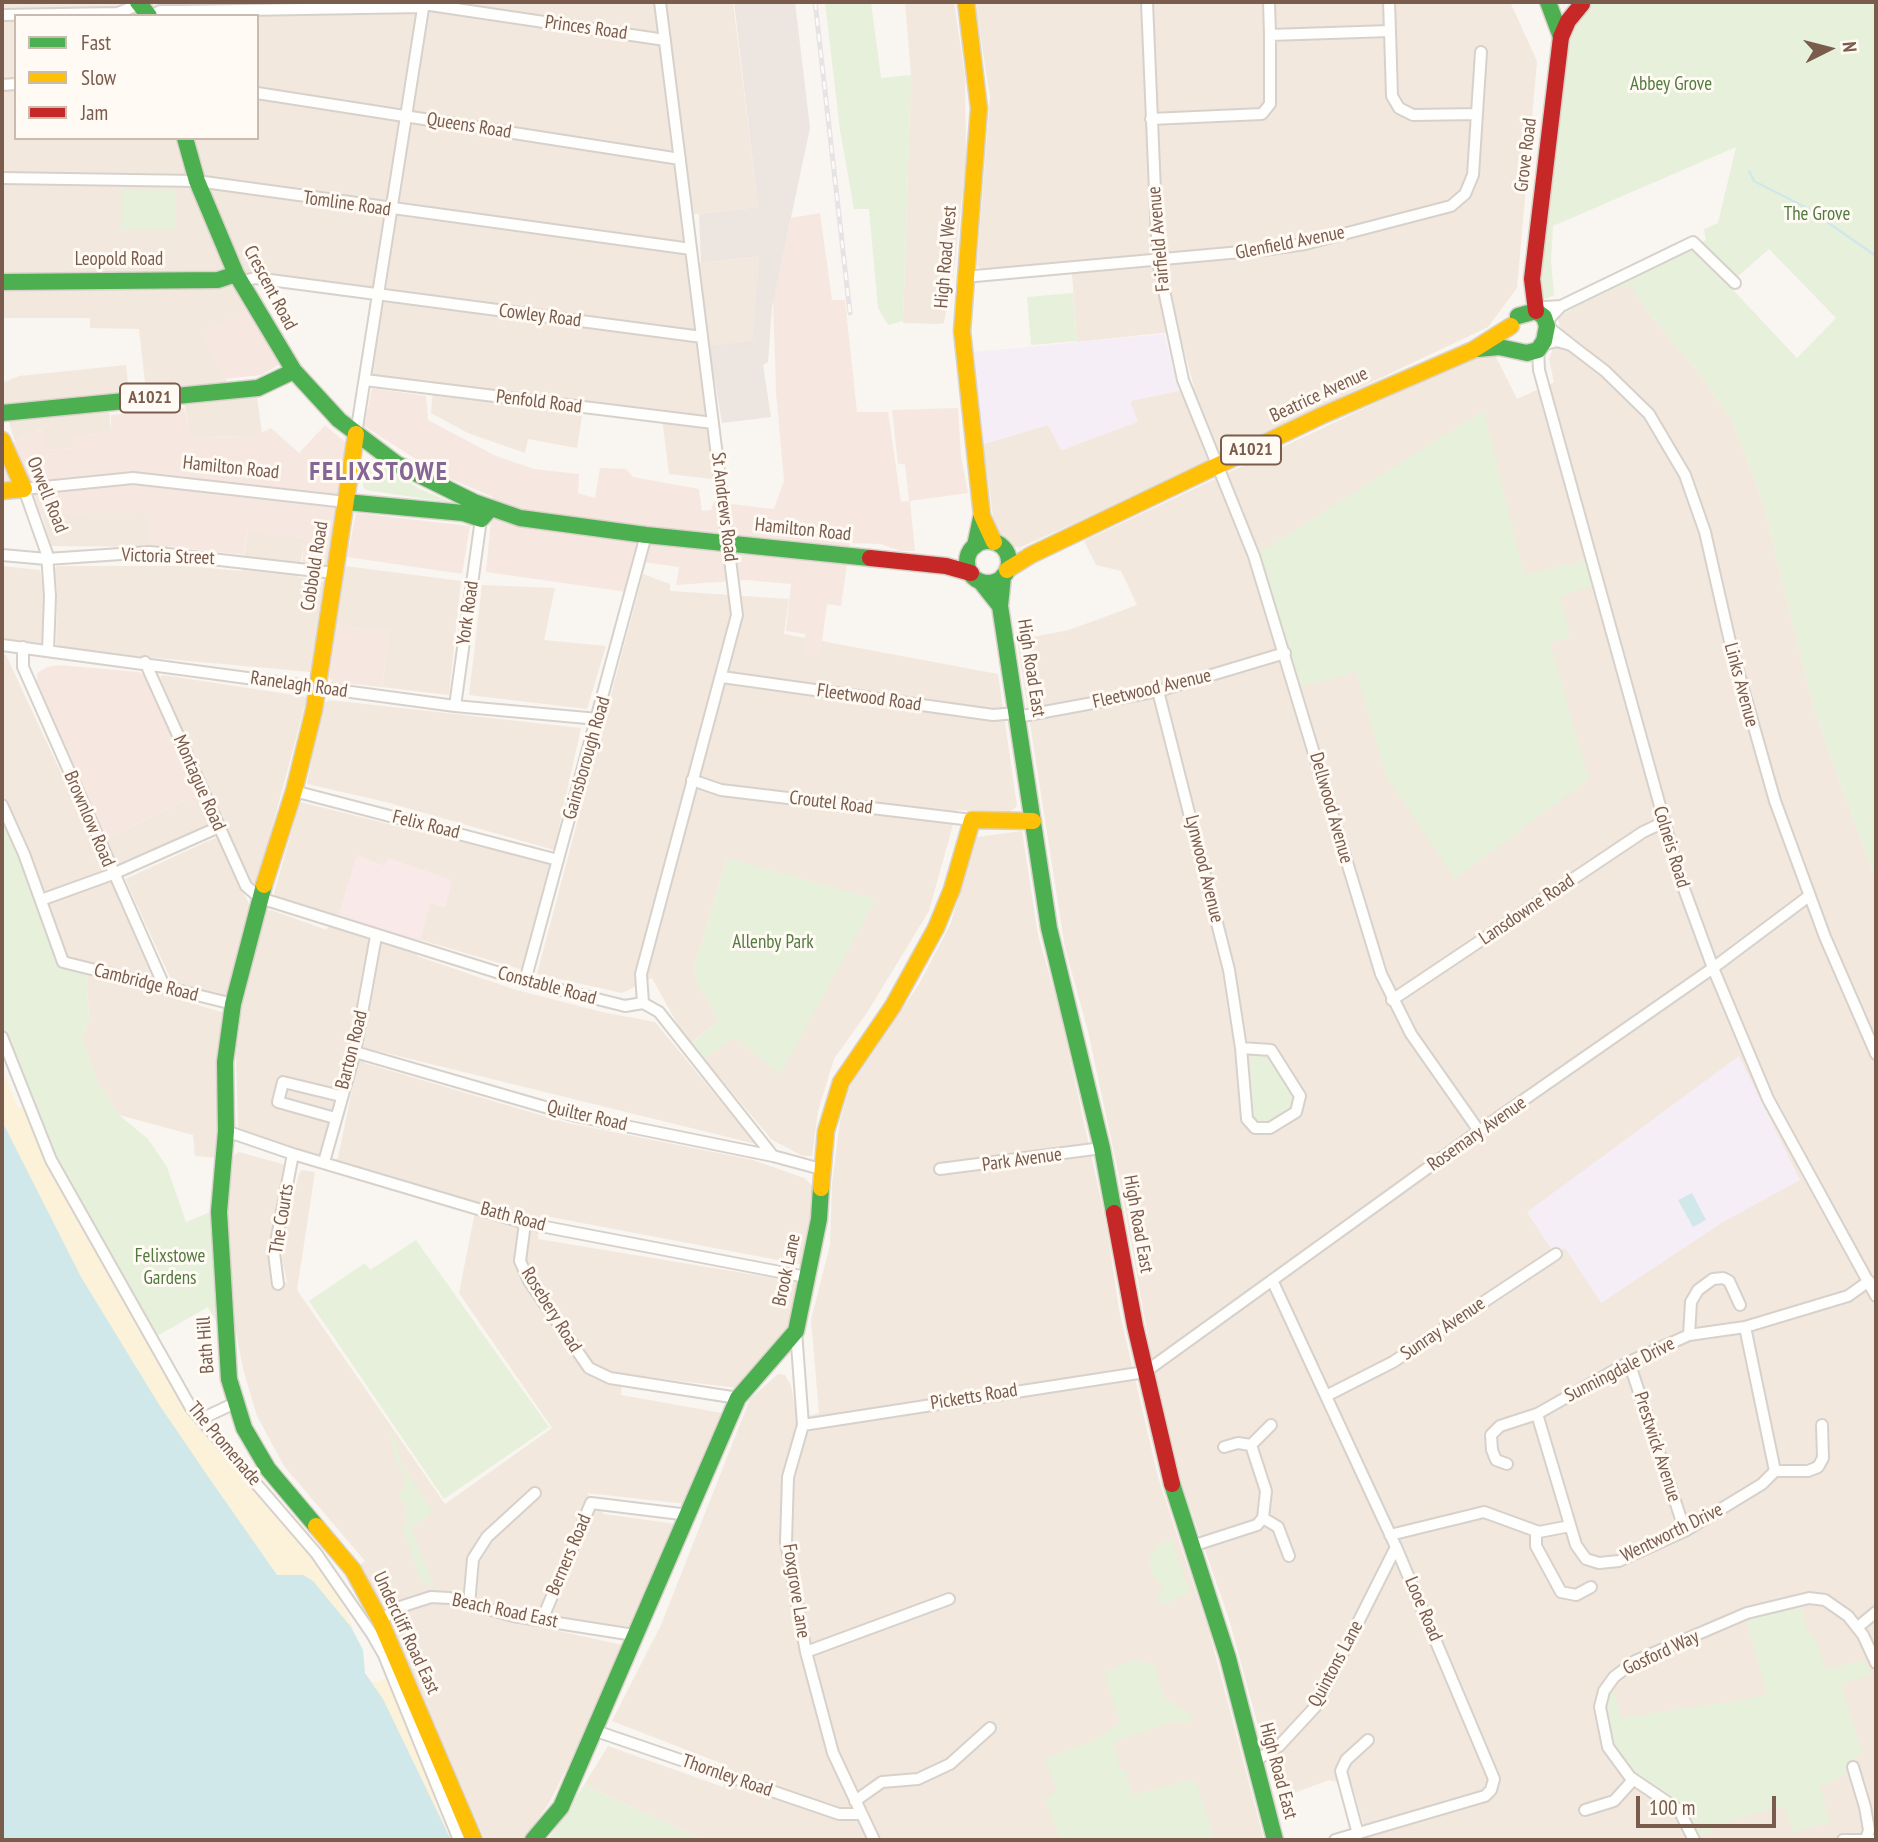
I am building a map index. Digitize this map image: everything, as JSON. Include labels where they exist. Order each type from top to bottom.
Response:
[{"type":"street","name":"St Andrews Road","points":[[643,1003],[641,974],[737,615],[660,2]]},
{"type":"street","name":"High Road West","points":[[966,2],[979,108],[962,331],[982,516],[972,550]]},
{"type":"street","name":"Fairfield Avenue","points":[[1147,2],[1158,262],[1183,380],[1219,466]]},
{"type":"street","points":[[1151,119],[1249,116],[1267,111],[1271,99],[1269,2]]},
{"type":"street","points":[[1389,2],[1392,96],[1399,108],[1413,115],[1477,114]]},
{"type":"street","points":[[1549,2],[1563,6],[1583,3]]},
{"type":"street","name":"Grove Road","points":[[1549,2],[1561,37]]},
{"type":"street","name":"Grove Road","points":[[1515,321],[1532,279],[1561,37],[1568,21],[1583,3]]},
{"type":"street","name":"Princes Road","points":[[60,14],[118,13],[145,9],[160,11],[423,4],[665,40]]},
{"type":"street","name":"Cobbold Road","points":[[226,1131],[225,1062],[233,1004],[260,898],[294,791],[319,687],[334,573],[423,4]]},
{"type":"street","points":[[1270,35],[1390,31]]},
{"type":"street","name":"Glenfield Avenue","points":[[964,278],[1158,262],[1305,244],[1451,205],[1465,194],[1473,180],[1481,52]]},
{"type":"street","name":"Queens Road","points":[[259,93],[680,159]]},
{"type":"street","name":"Crescent Road","points":[[186,140],[197,181],[253,307],[294,371],[321,402],[356,434]]},
{"type":"street","name":"Tomline Road","points":[[2,178],[197,181],[391,210],[691,249]]},
{"type":"street","points":[[1530,349],[1545,307],[1561,306],[1693,242],[1735,283]]},
{"type":"street","name":"Leopold Road","points":[[2,282],[255,278],[378,296]]},
{"type":"street","name":"Grove Road","points":[[1532,279],[1542,318]]},
{"type":"street","name":"Cowley Road","points":[[378,296],[702,337]]},
{"type":"street","name":"Beatrice Avenue","points":[[1005,573],[1031,555],[1323,415],[1474,349],[1515,321],[1542,318]]},
{"type":"street","name":"Links Avenue","points":[[1542,318],[1605,371],[1649,414],[1685,475],[1705,532],[1752,726],[1809,896],[1876,1054]]},
{"type":"street","points":[[1515,321],[1511,340],[1530,349],[1557,341],[1571,345]]},
{"type":"street","name":"Beatrice Avenue","points":[[1474,349],[1530,349]]},
{"type":"street","name":"Colneis Road","points":[[1530,349],[1539,370],[1662,823],[1713,968],[1777,1118],[1876,1296]]},
{"type":"street","name":"Colneis Road","points":[[1530,349],[1539,370]]},
{"type":"street","name":"A1021","points":[[2,412],[258,388],[294,371]]},
{"type":"street","name":"Penfold Road","points":[[365,380],[713,423]]},
{"type":"street","name":"Hamilton Road","points":[[356,434],[421,478],[486,514]]},
{"type":"street","name":"Orwell Road","points":[[2,440],[38,523],[47,559],[48,651]]},
{"type":"street","name":"Dellwood Avenue","points":[[1219,466],[1254,556],[1372,946],[1392,1000],[1416,1041],[1479,1131]]},
{"type":"street","name":"Hamilton Road","points":[[2,491],[133,478],[346,502],[486,514],[646,535],[946,566],[976,578]]},
{"type":"street","name":"York Road","points":[[455,706],[486,514]]},
{"type":"street","name":"High Road West","points":[[982,516],[999,546]]},
{"type":"street","name":"Gainsborough Road","points":[[524,981],[646,535]]},
{"type":"street","points":[[946,566],[985,541],[1031,555]]},
{"type":"street","points":[[999,546],[1009,560],[1005,573]]},
{"type":"street","points":[[972,550],[976,578]]},
{"type":"street","name":"Victoria Street","points":[[2,555],[47,559],[150,552],[334,573]]},
{"type":"street","name":"A1021","points":[[976,578],[995,582],[1005,573]]},
{"type":"street","name":"High Road East","points":[[1005,573],[1000,606],[1049,928],[1102,1148],[1145,1372],[1171,1482],[1228,1658],[1275,1840]]},
{"type":"street","name":"High Road East","points":[[976,578],[1000,606]]},
{"type":"street","name":"Ranelagh Road","points":[[2,645],[145,662],[455,706],[597,719]]},
{"type":"street","name":"Brownlow Road","points":[[23,647],[23,667],[166,988]]},
{"type":"street","name":"Fleetwood Avenue","points":[[1016,715],[1158,691],[1285,653]]},
{"type":"street","name":"Montague Road","points":[[145,662],[246,886],[260,898]]},
{"type":"street","name":"Fleetwood Road","points":[[722,677],[993,715],[1016,715]]},
{"type":"street","name":"Lynwood Avenue","points":[[1158,691],[1227,963],[1241,1048],[1247,1119],[1255,1128],[1270,1128],[1298,1108],[1298,1092],[1271,1050],[1241,1048]]},
{"type":"street","name":"Croutel Road","points":[[692,780],[722,790],[972,820]]},
{"type":"street","name":"Felix Road","points":[[294,791],[558,860]]},
{"type":"street","points":[[2,805],[41,900],[113,874],[219,827]]},
{"type":"street","points":[[972,820],[1033,821]]},
{"type":"street","name":"Brook Lane","points":[[533,1840],[561,1807],[738,1398],[796,1331],[819,1219],[826,1131],[841,1082],[893,1006],[936,928],[952,889],[972,820]]},
{"type":"street","name":"Lansdowne Road","points":[[1392,1000],[1643,832],[1662,823]]},
{"type":"street","name":"Rosemary Avenue","points":[[1145,1372],[1479,1131],[1713,968],[1809,896]]},
{"type":"street","name":"Constable Road","points":[[260,898],[524,981],[625,1006],[643,1003]]},
{"type":"street","name":"Cambridge Road","points":[[41,900],[63,962],[233,1004]]},
{"type":"street","name":"Barton Road","points":[[324,1162],[355,1052],[376,936]]},
{"type":"street","points":[[643,1003],[659,1012],[773,1156]]},
{"type":"street","name":"The Promenade","points":[[2,1037],[51,1160],[186,1398],[316,1553],[384,1655],[459,1840]]},
{"type":"street","name":"Quilter Road","points":[[355,1052],[576,1116],[773,1156],[821,1169]]},
{"type":"street","points":[[335,1118],[278,1102],[283,1082],[341,1096]]},
{"type":"street","name":"Bath Road","points":[[226,1131],[293,1154],[525,1223],[807,1277]]},
{"type":"street","name":"Bath Hill","points":[[226,1131],[219,1212],[229,1380],[244,1428]]},
{"type":"street","name":"Park Avenue","points":[[940,1169],[1102,1148]]},
{"type":"street","name":"The Courts","points":[[278,1284],[274,1253],[293,1154]]},
{"type":"street","name":"Rosebery Road","points":[[525,1223],[520,1261],[529,1281],[589,1368],[610,1378],[738,1398]]},
{"type":"street","name":"Sunray Avenue","points":[[1326,1396],[1393,1362],[1556,1254]]},
{"type":"street","points":[[1689,1335],[1691,1302],[1698,1290],[1713,1279],[1723,1278],[1729,1281],[1740,1305]]},
{"type":"street","name":"Looe Road","points":[[1272,1280],[1391,1535],[1493,1774],[1494,1785],[1490,1793],[1335,1840]]},
{"type":"street","name":"Sunningdale Drive","points":[[1507,1464],[1500,1463],[1494,1456],[1492,1432],[1536,1414],[1629,1362],[1689,1335],[1745,1326],[1848,1296],[1869,1281]]},
{"type":"street","points":[[1745,1326],[1775,1471],[1808,1471],[1818,1467],[1823,1458],[1822,1425]]},
{"type":"street","name":"Foxgrove Lane","points":[[796,1331],[803,1425],[788,1476],[786,1542],[806,1651],[833,1753],[874,1840]]},
{"type":"street","name":"Prestwick Avenue","points":[[1629,1362],[1685,1531]]},
{"type":"street","name":"Picketts Road","points":[[803,1425],[1145,1372]]},
{"type":"street","points":[[201,1419],[235,1404]]},
{"type":"street","name":"Wentworth Drive","points":[[1536,1414],[1570,1526],[1581,1553],[1588,1560],[1599,1563],[1619,1561],[1685,1531],[1762,1484],[1775,1471]]},
{"type":"street","points":[[1251,1445],[1271,1425]]},
{"type":"street","name":"Undercliff Road East","points":[[244,1428],[268,1469],[353,1570],[380,1620],[474,1840]]},
{"type":"street","points":[[1224,1447],[1238,1443],[1251,1445]]},
{"type":"street","points":[[1192,1546],[1257,1525],[1263,1518],[1266,1491],[1251,1445]]},
{"type":"street","points":[[469,1604],[473,1559],[486,1537],[535,1493]]},
{"type":"street","name":"Berners Road","points":[[542,1620],[592,1503],[689,1515]]},
{"type":"street","points":[[1391,1535],[1484,1512],[1508,1518],[1536,1532],[1546,1533],[1570,1526]]},
{"type":"street","points":[[1263,1518],[1278,1527],[1289,1556]]},
{"type":"street","points":[[1536,1532],[1536,1546],[1561,1592],[1576,1595],[1591,1587]]},
{"type":"street","name":"Quintons Lane","points":[[1253,1762],[1279,1746],[1316,1706],[1396,1547]]},
{"type":"street","name":"Beach Road East","points":[[380,1620],[403,1606],[431,1597],[449,1598],[542,1620],[634,1636]]},
{"type":"street","points":[[806,1651],[949,1599]]},
{"type":"street","name":"Gosford Way","points":[[1694,1840],[1679,1810],[1633,1780],[1610,1752],[1601,1718],[1604,1691],[1623,1668],[1747,1613],[1791,1601],[1825,1600],[1844,1612],[1858,1627],[1876,1663]]},
{"type":"street","points":[[1858,1627],[1876,1612]]},
{"type":"street","points":[[855,1801],[883,1782],[918,1779],[950,1764],[990,1728]]},
{"type":"street","name":"Thornley Road","points":[[593,1730],[839,1814],[861,1814]]},
{"type":"street","points":[[1358,1834],[1342,1768],[1368,1740]]},
{"type":"street","points":[[1853,1767],[1865,1807],[1869,1830],[1866,1840]]},
{"type":"street","points":[[1585,1810],[1614,1801],[1633,1780]]},
{"type":"street","points":[[1843,1840],[1876,1840]]},
{"type":"shaded area","points":[[2,2],[733,2],[758,207],[688,215],[694,264],[759,256],[752,342],[704,347],[721,480],[669,474],[662,417],[584,404],[577,448],[528,439],[525,453],[468,433],[431,413],[433,390],[365,380],[378,296],[237,274],[253,307],[201,333],[232,391],[257,397],[262,434],[254,436],[191,437],[181,388],[146,391],[139,329],[90,328],[90,318],[4,318]]},
{"type":"shaded area","points":[[734,2],[795,2],[810,128],[772,307],[768,362],[763,365],[771,417],[722,423],[709,346],[752,341],[759,256],[701,263],[699,214],[758,207]]},
{"type":"shaded area","points":[[905,2],[954,2],[965,76],[966,160],[955,264],[944,323],[939,324],[903,323],[911,75]]},
{"type":"shaded area","points":[[975,2],[1511,4],[1537,61],[1517,288],[1488,327],[1075,523],[1021,547],[1011,547],[995,531],[983,444],[1048,425],[1062,450],[1137,421],[1129,401],[1194,387],[1179,331],[1077,342],[1071,261],[981,270],[977,265],[990,97]]},
{"type":"shaded area","points":[[820,213],[832,300],[845,300],[857,412],[888,412],[901,502],[909,501],[905,464],[898,464],[892,410],[958,408],[961,456],[968,493],[910,501],[915,551],[900,551],[881,544],[850,543],[841,606],[827,604],[820,656],[804,655],[805,634],[786,631],[791,584],[746,580],[676,585],[679,567],[635,561],[627,592],[486,572],[493,497],[439,474],[364,426],[372,388],[426,396],[428,420],[496,456],[534,469],[579,474],[578,493],[595,498],[600,468],[626,469],[633,477],[699,489],[702,511],[711,510],[714,502],[774,509],[784,481],[776,392],[773,300],[791,218]]},
{"type":"shaded area","points":[[1630,283],[1644,307],[1699,373],[1732,420],[1763,502],[1815,712],[1876,881],[1876,1840],[1368,1840],[1352,1785],[1329,1780],[1278,1799],[1229,1619],[1182,1484],[1150,1348],[1120,1181],[1088,1031],[1065,948],[1017,640],[1069,630],[1137,605],[1121,571],[1096,565],[1084,541],[1475,356],[1494,353],[1517,399],[1554,382],[1549,359],[1560,328],[1558,318],[1584,302]]},
{"type":"shaded area","points":[[249,309],[282,363],[261,375],[225,379],[200,333]]},
{"type":"shaded area","points":[[1164,334],[1179,391],[1130,401],[1138,422],[1061,450],[1048,425],[983,444],[974,352]]},
{"type":"shaded area","points":[[126,365],[129,394],[108,397],[111,433],[73,436],[74,448],[45,450],[42,430],[25,435],[15,442],[5,409],[2,409],[2,383],[19,376]]},
{"type":"shaded area","points":[[184,408],[192,437],[254,436],[271,428],[299,453],[325,425],[346,443],[329,565],[302,564],[304,537],[248,531],[243,555],[150,544],[151,512],[41,515],[33,495],[2,497],[2,443],[15,442],[25,435],[43,430],[46,450],[73,448],[72,436],[111,433],[111,415]]},
{"type":"shaded area","points":[[173,491],[168,547],[51,546],[37,497]]},
{"type":"shaded area","points":[[356,513],[470,526],[462,574],[347,557]]},
{"type":"shaded area","points":[[248,531],[305,537],[298,577],[325,582],[311,672],[56,649],[57,591],[54,569],[57,566],[186,566],[241,571]]},
{"type":"shaded area","points":[[2,566],[40,570],[46,607],[42,643],[2,640]]},
{"type":"shaded area","points":[[345,566],[461,581],[449,695],[382,687],[389,632],[335,625]]},
{"type":"shaded area","points":[[643,574],[670,584],[670,591],[789,599],[784,634],[998,674],[1017,806],[1008,813],[957,810],[929,911],[868,1011],[834,1059],[818,1111],[812,1156],[803,1156],[772,1140],[704,1059],[734,1036],[780,1074],[740,862],[727,858],[694,968],[697,982],[719,1020],[689,1045],[652,978],[622,993],[537,974]]},
{"type":"shaded area","points":[[482,585],[555,588],[544,640],[606,646],[587,709],[469,695]]},
{"type":"shaded area","points":[[335,625],[389,632],[382,687],[333,682],[329,678]]},
{"type":"shaded area","points":[[2,654],[6,655],[158,981],[67,959],[2,792]]},
{"type":"shaded area","points":[[59,665],[139,672],[147,678],[198,795],[106,838],[37,684],[37,673],[47,667]]},
{"type":"shaded area","points":[[163,675],[307,697],[257,884],[251,882],[217,812],[160,677]]},
{"type":"shaded area","points":[[329,700],[581,728],[554,850],[386,802],[307,784],[322,704]]},
{"type":"shaded area","points":[[198,795],[211,823],[116,866],[106,838]]},
{"type":"shaded area","points":[[300,802],[550,864],[523,970],[421,940],[417,956],[513,989],[602,1012],[655,1022],[756,1144],[366,1048],[364,1063],[568,1123],[753,1160],[804,1178],[815,1188],[804,1265],[540,1215],[538,1239],[798,1282],[789,1326],[738,1388],[622,1374],[621,1395],[722,1413],[686,1504],[587,1493],[604,1514],[676,1524],[630,1630],[555,1616],[550,1629],[622,1645],[578,1746],[549,1803],[523,1840],[485,1840],[390,1623],[380,1620],[353,1570],[365,1561],[284,1466],[257,1416],[243,1369],[232,1310],[226,1219],[234,1155],[239,1152],[286,1165],[275,1285],[287,1282],[282,1259],[286,1226],[299,1174],[302,1170],[315,1172],[297,1290],[445,1504],[552,1428],[459,1293],[476,1207],[330,1164],[338,1158],[357,1066],[344,1063],[321,1155],[256,1137],[238,1128],[236,1053],[242,1006],[265,911],[271,910],[327,930],[331,915],[276,898],[274,893]]},
{"type":"shaded area","points":[[1022,831],[1038,935],[1059,1008],[1107,1228],[1119,1310],[1158,1477],[1209,1631],[1264,1840],[704,1840],[584,1785],[608,1746],[723,1787],[728,1766],[612,1721],[661,1625],[750,1399],[778,1374],[785,1375],[791,1386],[797,1419],[819,1413],[811,1320],[830,1245],[832,1184],[840,1121],[850,1086],[919,984],[950,925],[977,837]]},
{"type":"shaded area","points":[[217,837],[250,906],[232,996],[225,1000],[173,984],[125,879]]},
{"type":"shaded area","points":[[357,855],[385,866],[388,858],[452,880],[445,908],[430,903],[419,946],[337,919]]},
{"type":"shaded area","points":[[86,972],[225,1013],[218,1158],[195,1156],[193,1135],[119,1115],[97,1081],[82,1039],[89,1018]]},
{"type":"shaded area","points":[[1739,1056],[1800,1180],[1723,1222],[1601,1303],[1565,1248],[1555,1255],[1527,1212]]},
{"type":"green space","points":[[825,2],[871,2],[881,78],[911,75],[903,321],[888,325],[878,308],[869,209],[854,209],[840,130]]},
{"type":"green space","points":[[1593,2],[1876,2],[1876,881],[1815,712],[1763,502],[1732,420],[1699,373],[1644,307],[1630,284],[1584,302],[1558,318],[1556,311],[1678,252],[1691,250],[1703,258],[1797,358],[1836,318],[1769,249],[1736,278],[1699,243],[1706,240],[1704,229],[1718,223],[1736,147],[1553,226],[1551,261],[1554,295],[1546,299],[1538,294],[1570,39],[1582,13]]},
{"type":"green space","points":[[122,190],[175,190],[175,229],[122,230]]},
{"type":"green space","points":[[1073,293],[1077,341],[1031,345],[1027,297]]},
{"type":"green space","points":[[1484,410],[1524,575],[1586,560],[1593,586],[1560,596],[1570,637],[1550,643],[1589,779],[1455,879],[1386,776],[1356,672],[1296,688],[1254,556]]},
{"type":"green space","points":[[373,459],[420,489],[453,503],[366,490],[363,486],[366,461]]},
{"type":"green space","name":"Felixstowe Gardens","points":[[2,813],[24,863],[59,963],[86,972],[89,1018],[82,1039],[97,1081],[119,1115],[148,1139],[167,1167],[186,1222],[215,1210],[222,1332],[208,1307],[157,1336],[53,1159],[2,1032]]},
{"type":"green space","name":"Allenby Park","points":[[727,858],[876,899],[780,1075],[735,1037],[699,1063],[686,1048],[719,1020],[697,982],[694,968]]},
{"type":"green space","points":[[1260,1052],[1270,1054],[1296,1094],[1296,1107],[1269,1125],[1262,1126],[1251,1120],[1246,1067],[1250,1059]]},
{"type":"green space","points":[[416,1240],[549,1427],[444,1499],[309,1301],[365,1263],[370,1270]]},
{"type":"green space","points":[[389,1432],[406,1455],[400,1448],[396,1451],[401,1457],[398,1458],[433,1512],[411,1527],[435,1590],[420,1579],[403,1530],[402,1525],[407,1525],[405,1502],[399,1500],[400,1491],[404,1491],[403,1470],[397,1465]]},
{"type":"green space","points":[[1172,1540],[1190,1593],[1162,1605],[1157,1600],[1163,1586],[1152,1575],[1149,1559],[1157,1546]]},
{"type":"green space","points":[[1800,1603],[1808,1634],[1813,1634],[1826,1669],[1864,1660],[1872,1675],[1841,1683],[1862,1753],[1847,1764],[1848,1772],[1820,1787],[1830,1822],[1793,1833],[1784,1807],[1772,1808],[1715,1826],[1711,1832],[1697,1836],[1685,1811],[1640,1780],[1615,1751],[1605,1712],[1608,1695],[1613,1687],[1621,1718],[1767,1696],[1746,1618]]},
{"type":"green space","points":[[1134,1660],[1154,1664],[1165,1699],[1192,1714],[1189,1724],[1171,1722],[1113,1742],[1120,1770],[1125,1769],[1132,1795],[1195,1779],[1215,1840],[1061,1840],[1045,1800],[1057,1790],[1046,1762],[1049,1756],[1093,1742],[1120,1722],[1104,1672]]},
{"type":"green space","points":[[584,1785],[704,1840],[548,1840]]},
{"type":"sand","points":[[2,1069],[18,1108],[23,1107],[47,1164],[170,1380],[317,1563],[339,1599],[353,1627],[336,1634],[360,1679],[376,1682],[389,1678],[450,1840],[2,1190]]},
{"type":"water","points":[[2,1121],[81,1277],[158,1403],[207,1475],[277,1575],[303,1575],[313,1581],[351,1627],[363,1650],[365,1673],[383,1699],[451,1840],[2,1840]]},
{"type":"water","points":[[1692,1193],[1706,1220],[1693,1227],[1678,1200]]},
{"type":"waterway","points":[[1749,171],[1754,181],[1807,208],[1876,256]]},
{"type":"railway","points":[[815,2],[850,313]]},
{"type":"traffic: fast","points":[[138,2],[147,14]]},
{"type":"traffic: fast","points":[[1548,2],[1561,37]]},
{"type":"traffic: fast","points":[[186,140],[197,181],[236,274]]},
{"type":"traffic: fast","points":[[2,282],[218,280],[236,274],[294,371],[339,420],[397,464],[474,502],[520,518],[646,535],[870,558]]},
{"type":"traffic: fast","points":[[1477,349],[1499,347],[1527,353],[1538,350],[1544,341],[1547,326],[1544,317],[1536,311],[1518,316]]},
{"type":"traffic: fast","points":[[2,413],[258,388],[294,371]]},
{"type":"traffic: fast","points":[[346,502],[463,513],[481,519],[491,508]]},
{"type":"traffic: fast","points":[[975,546],[981,518]]},
{"type":"traffic: fast","points":[[988,541],[1003,547],[1009,562],[1003,577],[988,583],[973,577],[967,562],[973,547],[988,541]]},
{"type":"traffic: fast","points":[[1003,576],[1000,606],[1049,928],[1102,1148],[1114,1213]]},
{"type":"traffic: fast","points":[[981,582],[1000,606]]},
{"type":"traffic: fast","points":[[264,885],[233,1004],[225,1062],[226,1131],[219,1212],[229,1379],[244,1428],[268,1469],[316,1526]]},
{"type":"traffic: fast","points":[[533,1840],[561,1807],[738,1398],[796,1331],[819,1219],[821,1188]]},
{"type":"traffic: fast","points":[[1172,1484],[1228,1658],[1275,1840]]},
{"type":"traffic: slow","points":[[966,2],[979,108],[962,331],[982,516],[994,542]]},
{"type":"traffic: slow","points":[[1007,570],[1031,555],[1323,415],[1473,350],[1511,326]]},
{"type":"traffic: slow","points":[[264,885],[294,791],[314,710],[356,434]]},
{"type":"traffic: slow","points":[[2,440],[24,489],[2,491]]},
{"type":"traffic: slow","points":[[821,1188],[826,1131],[841,1082],[893,1006],[936,928],[952,889],[972,820],[1033,821]]},
{"type":"traffic: slow","points":[[316,1526],[353,1570],[380,1620],[474,1840]]},
{"type":"traffic: jam","points":[[1536,311],[1532,279],[1561,37],[1568,21],[1582,4]]},
{"type":"traffic: jam","points":[[870,558],[946,566],[971,573]]},
{"type":"traffic: jam","points":[[1114,1213],[1135,1326],[1172,1484]]},
{"type":"district","name":"FELIXSTOWE","points":[[379,473]]},
{"type":"park label","name":"Abbey Grove","points":[[1671,85]]},
{"type":"park label","name":"The Grove","points":[[1817,215]]}]
